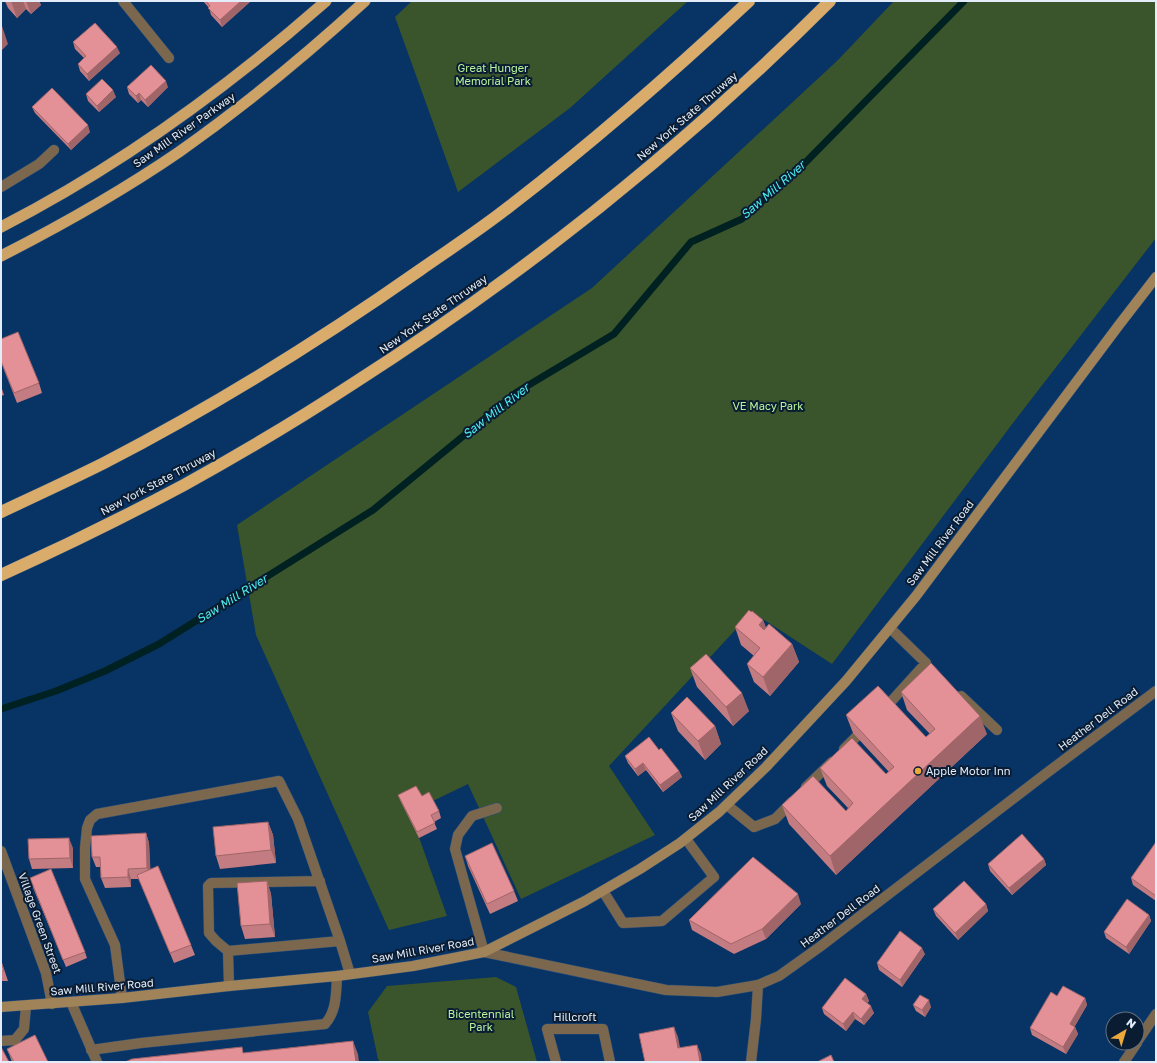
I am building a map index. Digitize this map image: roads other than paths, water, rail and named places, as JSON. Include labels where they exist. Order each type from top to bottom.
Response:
[{"type":"highway","name":"Saw Mill River Parkway","points":[[1,227],[25,215],[94,175],[159,133],[223,87],[283,39],[326,1]]},
{"type":"highway","name":"Saw Mill River Parkway","points":[[1,256],[46,233],[113,194],[178,152],[242,105],[302,57],[365,1]]},
{"type":"highway","points":[[1,512],[105,462],[246,384],[313,343],[379,299],[508,207],[570,158],[644,97],[749,1]]},
{"type":"highway","name":"New York State Thruway","points":[[1,575],[43,556],[163,495],[254,445],[340,392],[453,317],[537,256],[642,173],[762,67],[830,1]]},
{"type":"main road","name":"Saw Mill River Road","points":[[1,1007],[122,998],[337,976],[413,966],[484,952],[585,901],[640,869],[686,839],[727,804],[766,767],[846,681],[916,596],[1156,277]]},
{"type":"street","points":[[123,1],[169,58]]},
{"type":"street","points":[[1,187],[39,164],[54,150]]},
{"type":"street","points":[[887,706],[929,666],[890,628]]},
{"type":"street","points":[[954,689],[997,730]]},
{"type":"street","name":"Heather Dell Road","points":[[484,952],[666,990],[717,992],[758,985],[779,976],[821,946],[1156,691]]},
{"type":"street","points":[[727,804],[754,827],[775,819],[856,737]]},
{"type":"street","points":[[122,998],[115,945],[85,879],[85,848],[87,828],[90,820],[96,814],[279,781],[298,819],[350,974]]},
{"type":"street","points":[[484,952],[455,849],[458,835],[472,816],[497,808]]},
{"type":"street","points":[[603,891],[623,923],[662,921],[714,877],[686,839]]},
{"type":"street","name":"Village Green Street","points":[[1,851],[46,973],[52,1004]]},
{"type":"street","points":[[320,882],[210,883],[208,886],[209,933],[228,951],[340,941]]},
{"type":"street","points":[[228,951],[229,986]]},
{"type":"street","points":[[92,1050],[141,1043],[325,1024],[331,1018],[336,1002],[337,976]]},
{"type":"street","points":[[751,1062],[758,985]]},
{"type":"street","points":[[71,1002],[97,1062]]},
{"type":"street","points":[[1,1041],[15,1040],[24,1029],[26,1006]]},
{"type":"street","points":[[1145,1031],[1156,1014]]},
{"type":"street","name":"Hillcroft","points":[[556,1062],[547,1029],[604,1029],[610,1062]]},
{"type":"street","points":[[1124,1062],[1132,1051]]},
{"type":"waterway","name":"Saw Mill River","points":[[1,709],[56,691],[105,671],[159,644],[373,510],[517,392],[614,334],[691,242],[742,219],[802,166],[964,1]]},
{"type":"place","name":"Apple Motor Inn","points":[[918,771]]},
{"type":"park label","name":"Great Hunger Memorial Park","points":[[493,74]]},
{"type":"park label","name":"VE Macy Park","points":[[768,406]]},
{"type":"park label","name":"Bicentennial Park","points":[[481,1020]]}]
